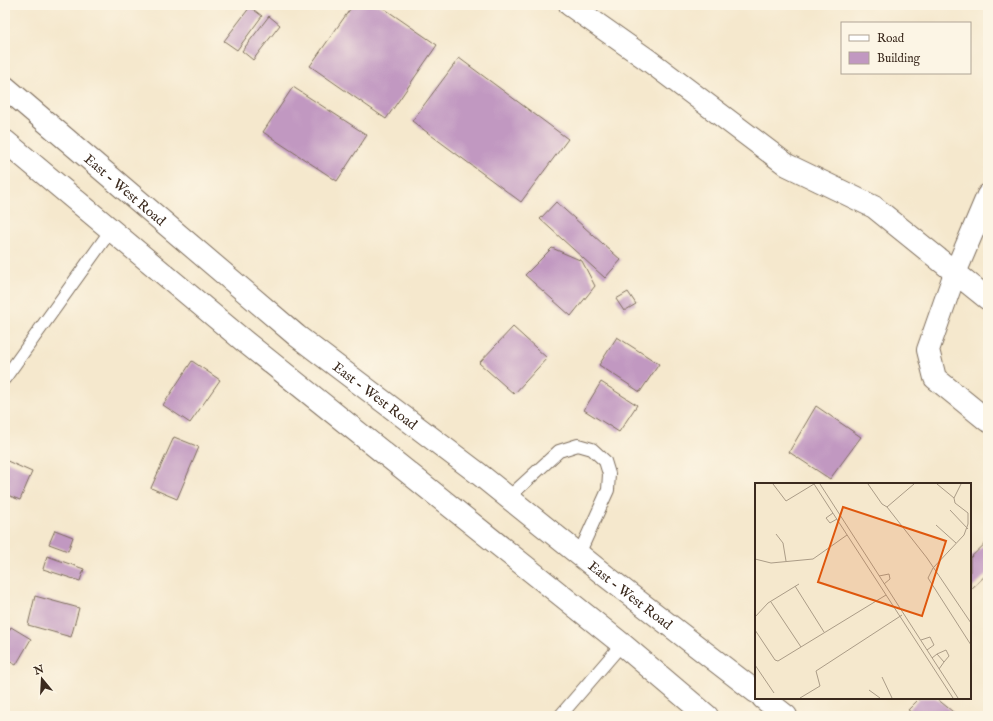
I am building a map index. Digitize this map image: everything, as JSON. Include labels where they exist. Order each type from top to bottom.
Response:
[{"type":"main road","points":[[570,5],[648,60],[787,165],[874,207],[988,299]]},
{"type":"main road","name":"East - West Road","points":[[5,87],[297,336],[509,497],[578,554],[755,691]]},
{"type":"main road","points":[[5,141],[244,341],[622,644],[707,716]]},
{"type":"main road","points":[[988,195],[954,273],[928,350],[935,378],[988,421]]},
{"type":"main road","points":[[764,699],[786,716]]},
{"type":"lane","points":[[5,378],[111,230]]},
{"type":"lane","points":[[509,497],[559,452],[578,445],[592,449],[605,461],[609,474],[608,490],[578,554]]},
{"type":"lane","points":[[560,716],[622,644]]},
{"type":"building","points":[[353,5],[379,5],[437,45],[386,119],[310,66]]},
{"type":"building","points":[[250,7],[262,16],[237,50],[224,41]]},
{"type":"building","points":[[269,16],[280,25],[253,60],[242,51]]},
{"type":"building","points":[[459,58],[568,139],[521,202],[412,121]]},
{"type":"building","points":[[293,87],[367,135],[337,181],[263,132]]},
{"type":"building","points":[[556,202],[621,260],[605,278],[540,219]]},
{"type":"building","points":[[552,248],[582,261],[595,286],[571,316],[525,275]]},
{"type":"building","points":[[628,292],[636,304],[624,311],[616,299]]},
{"type":"building","points":[[513,327],[547,358],[514,394],[479,363]]},
{"type":"building","points":[[617,337],[659,364],[640,392],[599,365]]},
{"type":"building","points":[[192,361],[220,380],[190,423],[163,405]]},
{"type":"building","points":[[601,382],[637,405],[619,432],[584,410]]},
{"type":"building","points":[[816,406],[861,437],[830,479],[789,452]]},
{"type":"building","points":[[174,437],[199,447],[177,499],[151,488]]},
{"type":"building","points":[[5,460],[32,472],[20,500],[5,494]]},
{"type":"building","points":[[55,530],[73,537],[68,551],[49,544]]},
{"type":"building","points":[[988,541],[988,573],[971,589],[971,557]]},
{"type":"building","points":[[47,556],[84,569],[80,581],[43,569]]},
{"type":"building","points":[[35,596],[79,608],[71,637],[28,625]]},
{"type":"building","points":[[11,627],[31,639],[16,665],[5,659],[5,638]]},
{"type":"building","points":[[919,699],[937,699],[958,716],[917,716],[908,710]]}]
